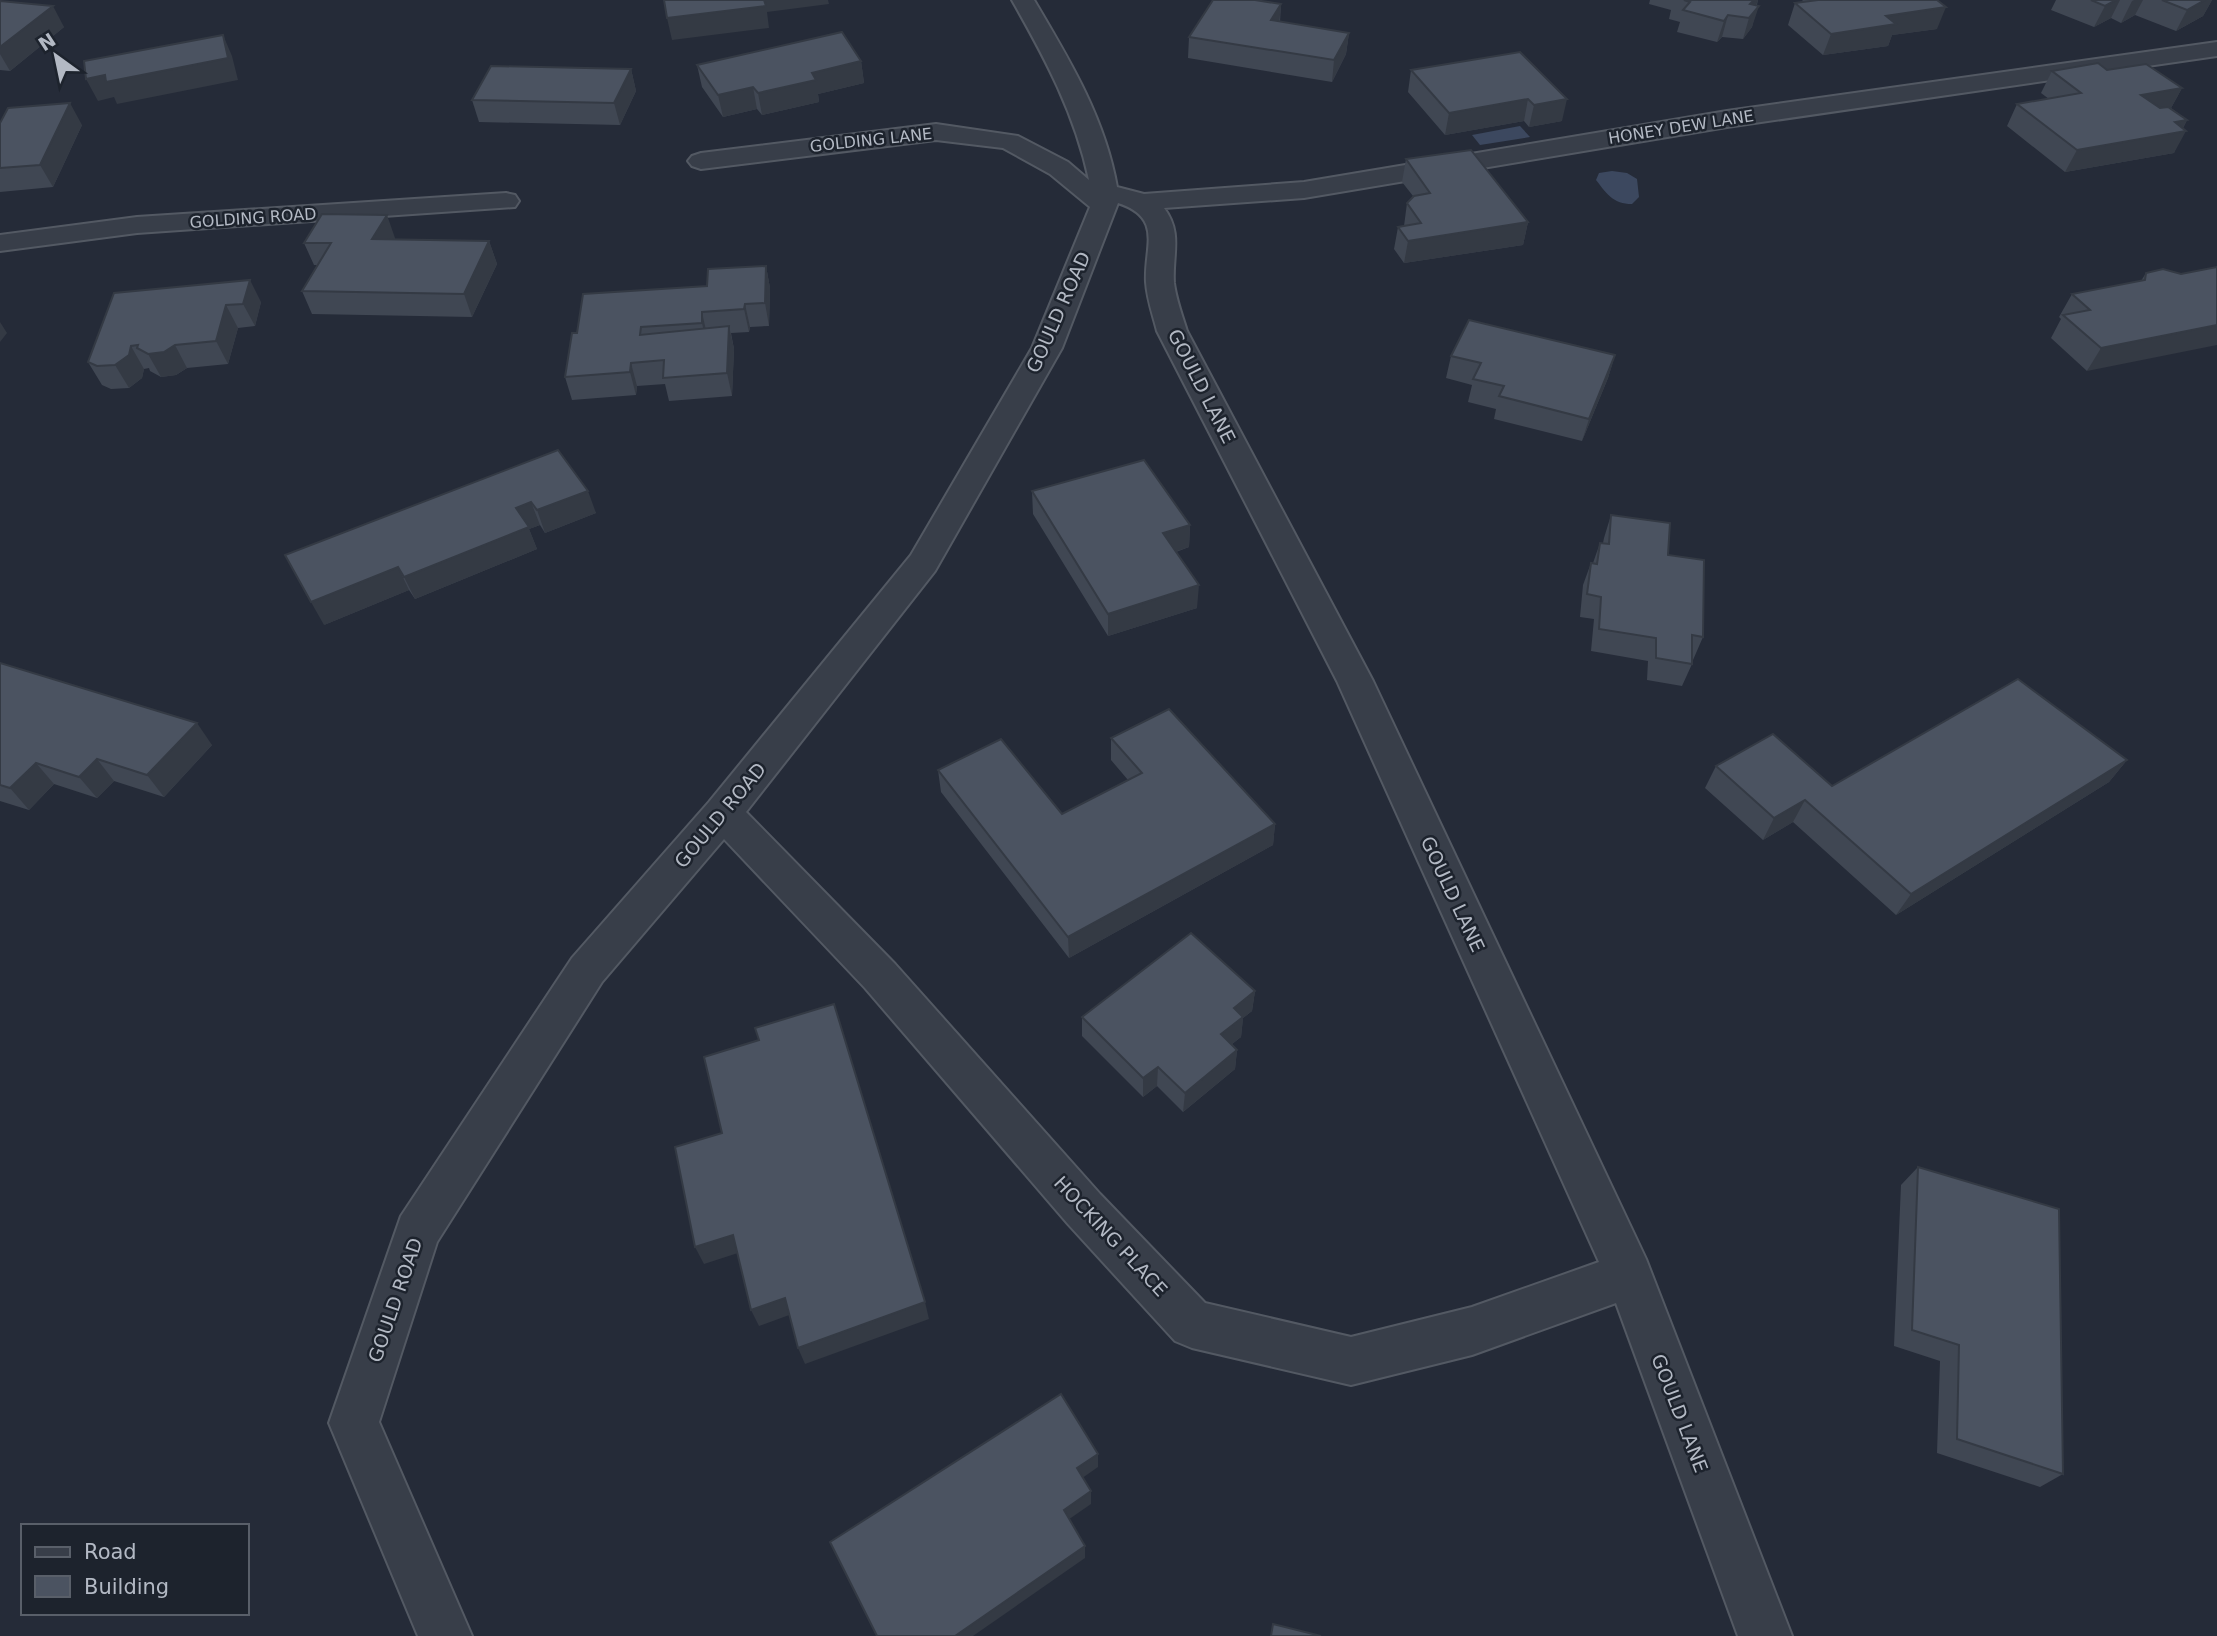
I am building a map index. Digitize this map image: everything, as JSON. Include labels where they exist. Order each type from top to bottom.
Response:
[{"type":"street","points":[[1023,0],[1074,86],[1093,139],[1105,199],[1130,196],[1144,202]]},
{"type":"street","name":"HONEY DEW LANE","points":[[1144,202],[1304,190],[1727,119],[2217,49]]},
{"type":"street","name":"GOLDING LANE","points":[[701,161],[936,132],[1009,141],[1059,168],[1105,199]]},
{"type":"street","name":"GOULD ROAD","points":[[445,1636],[354,1423],[417,1232],[587,970],[723,814],[923,563],[1047,348],[1105,199]]},
{"type":"street","name":"GOLDING ROAD","points":[[0,243],[137,225],[506,201]]},
{"type":"street","name":"GOULD LANE","points":[[1144,202],[1159,220],[1163,246],[1160,278],[1172,331],[1355,681],[1629,1275],[1765,1636]]},
{"type":"street","name":"HOCKING PLACE","points":[[723,814],[880,976],[1083,1209],[1192,1324],[1351,1361],[1472,1331],[1629,1275]]},
{"type":"water","points":[[1520,126],[1530,137],[1480,145],[1472,135]]},
{"type":"water","points":[[1599,173],[1627,173],[1637,179],[1639,197],[1632,204],[1615,200],[1596,180]]},
{"type":"building","points":[[664,0],[764,0],[766,6],[667,18]]},
{"type":"building","points":[[1213,0],[1255,0],[1281,4],[1271,20],[1349,33],[1334,60],[1189,37]]},
{"type":"building","points":[[1684,0],[1754,0],[1750,4],[1759,6],[1749,18],[1728,15],[1724,21],[1683,10],[1690,2]]},
{"type":"building","points":[[1818,0],[1937,0],[1946,7],[1886,16],[1896,24],[1831,34],[1795,3]]},
{"type":"building","points":[[2091,0],[2116,0],[2105,6]]},
{"type":"building","points":[[2162,0],[2205,0],[2187,10]]},
{"type":"building","points":[[0,1],[53,6],[0,47]]},
{"type":"building","points":[[842,32],[861,61],[812,73],[816,80],[758,93],[753,87],[718,95],[697,65]]},
{"type":"building","points":[[223,35],[228,58],[106,82],[105,75],[86,79],[84,61]]},
{"type":"building","points":[[1520,52],[1567,99],[1534,105],[1528,99],[1449,113],[1411,70]]},
{"type":"building","points":[[2098,63],[2107,70],[2146,64],[2182,88],[2141,95],[2160,108],[2168,107],[2187,120],[2175,122],[2186,131],[2077,150],[2017,104],[2081,93],[2052,71]]},
{"type":"building","points":[[491,66],[631,69],[614,103],[472,100]]},
{"type":"building","points":[[70,103],[40,165],[0,168],[0,123],[8,108]]},
{"type":"building","points":[[1471,150],[1528,222],[1408,241],[1398,227],[1421,223],[1407,203],[1414,196],[1430,193],[1406,159]]},
{"type":"building","points":[[322,214],[387,215],[372,239],[489,241],[464,294],[302,291],[331,243],[304,243]]},
{"type":"building","points":[[766,266],[765,303],[745,304],[744,309],[702,312],[702,323],[641,327],[640,335],[729,326],[727,373],[663,378],[664,360],[631,363],[630,372],[565,377],[572,333],[577,333],[583,294],[707,286],[708,269]]},
{"type":"building","points":[[2217,267],[2217,325],[2101,348],[2063,315],[2090,310],[2072,294],[2145,280],[2146,273],[2163,269],[2181,274]]},
{"type":"building","points":[[250,280],[243,304],[226,305],[216,341],[175,345],[164,352],[148,354],[137,348],[138,345],[131,346],[129,355],[115,365],[97,366],[88,362],[114,293]]},
{"type":"building","points":[[1469,320],[1615,355],[1589,419],[1499,396],[1504,386],[1473,379],[1481,363],[1451,356]]},
{"type":"building","points":[[558,450],[588,491],[537,510],[531,502],[516,508],[529,527],[404,577],[398,567],[311,602],[285,555]]},
{"type":"building","points":[[1144,460],[1190,525],[1163,533],[1199,585],[1108,614],[1032,491]]},
{"type":"building","points":[[1611,515],[1670,523],[1668,555],[1704,560],[1703,637],[1692,635],[1692,664],[1656,658],[1656,638],[1599,629],[1601,597],[1587,594],[1591,563],[1597,564],[1600,543],[1609,544]]},
{"type":"building","points":[[0,663],[197,723],[147,775],[97,759],[79,777],[36,763],[10,788],[0,785]]},
{"type":"building","points":[[2018,679],[2127,760],[1911,894],[1805,800],[1774,818],[1716,766],[1773,734],[1832,786]]},
{"type":"building","points":[[1169,709],[1275,824],[1068,937],[938,770],[1001,739],[1062,814],[1142,773],[1111,738]]},
{"type":"building","points":[[1191,933],[1255,991],[1234,1008],[1243,1017],[1221,1034],[1237,1050],[1185,1093],[1158,1067],[1143,1078],[1082,1017]]},
{"type":"building","points":[[834,1004],[925,1302],[798,1348],[785,1298],[751,1310],[733,1235],[695,1247],[675,1147],[722,1133],[704,1057],[759,1040],[755,1028]]},
{"type":"building","points":[[1918,1167],[2059,1209],[2063,1474],[1957,1439],[1959,1345],[1912,1330]]},
{"type":"building","points":[[1061,1394],[1098,1454],[1077,1468],[1091,1491],[1064,1510],[1085,1546],[955,1636],[877,1636],[830,1542]]},
{"type":"building","points":[[1273,1624],[1321,1636],[1271,1636]]}]
